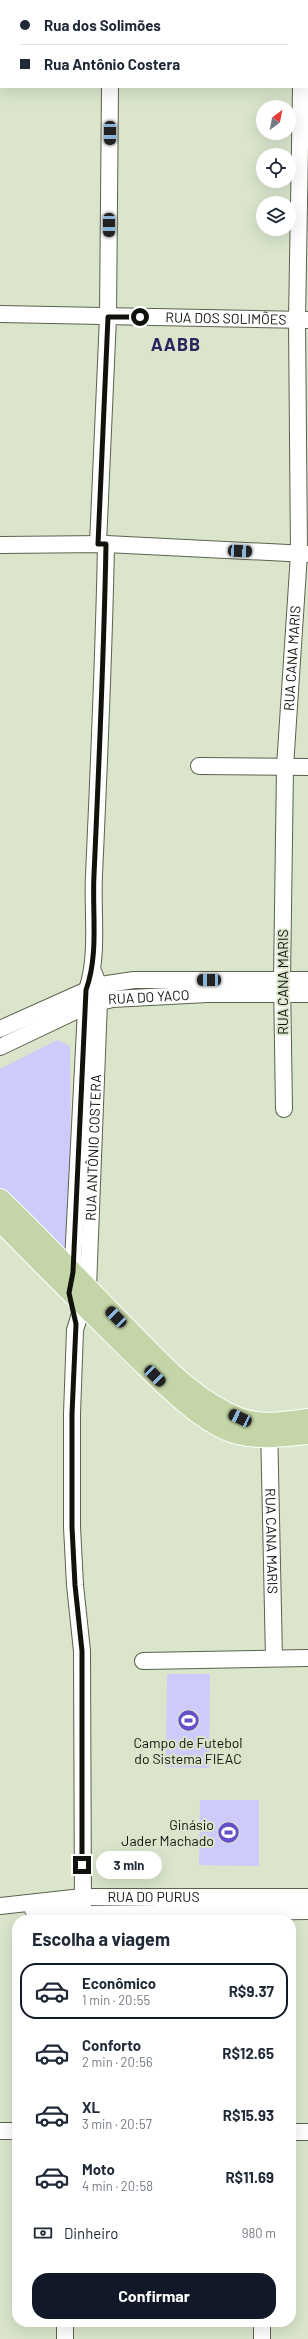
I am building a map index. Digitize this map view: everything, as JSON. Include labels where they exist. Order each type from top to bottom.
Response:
[{"type":"main road","points":[[0,1199],[73,1272],[79,1303]]},
{"type":"main road","points":[[0,1221],[79,1303],[212,1404],[240,1418],[270,1430],[308,1434]]},
{"type":"main road","points":[[270,1430],[308,1419]]},
{"type":"street","name":"RUA ANTÔNIO COSTERA","points":[[83,1914],[82,1651],[75,1585],[72,1527],[72,1414],[79,1303],[93,991],[93,878],[104,681],[102,544],[108,317],[110,88]]},
{"type":"street","name":"RUA CANA MARIS","points":[[284,1108],[282,987],[285,768],[303,554],[301,88]]},
{"type":"street","name":"RUA DOS SOLIMÕES","points":[[0,314],[303,320]]},
{"type":"street","points":[[0,545],[102,544],[303,554]]},
{"type":"street","points":[[199,766],[285,768],[308,767]]},
{"type":"street","name":"RUA DO YACO","points":[[0,1029],[93,991],[148,996],[282,987],[308,980]]},
{"type":"street","name":"RUA DO YACO","points":[[282,987],[308,994]]},
{"type":"street","name":"RUA DO YACO","points":[[0,1047],[93,991]]},
{"type":"street","name":"RUA ANTÔNIO COSTERA","points":[[73,1272],[83,1219]]},
{"type":"street","name":"RUA CANA MARIS","points":[[270,1430],[274,1658]]},
{"type":"street","points":[[143,1661],[308,1658]]},
{"type":"street","name":"RUA DO PURUS","points":[[66,1910],[82,1897],[269,1910],[308,1911]]},
{"type":"street","name":"RUA DO PURUS","points":[[0,1906],[66,1910],[83,1914],[269,1910],[308,1897]]},
{"type":"street","points":[[0,2131],[12,2131]]},
{"type":"street","points":[[296,2132],[308,2132]]},
{"type":"street","points":[[65,2327],[65,2339]]},
{"type":"street","points":[[262,2327],[262,2339]]},
{"type":"shaded area","points":[[57,1040],[70,1046],[71,1248],[64,1257],[0,1193],[0,1069]]},
{"type":"shaded area","name":"Campo de Futebol do Sistema FIEAC","points":[[167,1674],[210,1674],[209,1768],[166,1767]]},
{"type":"shaded area","name":"Ginásio Jader Machado","points":[[200,1800],[259,1800],[259,1866],[199,1865]]},
{"type":"place","name":"Campo de Futebol do Sistema FIEAC","points":[[188,1721]]},
{"type":"place","name":"Ginásio Jader Machado","points":[[229,1833]]},
{"type":"district","name":"AABB","points":[[176,345]]},
{"type":"route","points":[[82,1865],[80,1705],[82,1651],[75,1585],[72,1527],[72,1414],[76,1324],[69,1293],[73,1272],[86,990],[93,971],[93,878],[104,681],[106,544],[98,544],[108,317],[140,317]]}]
